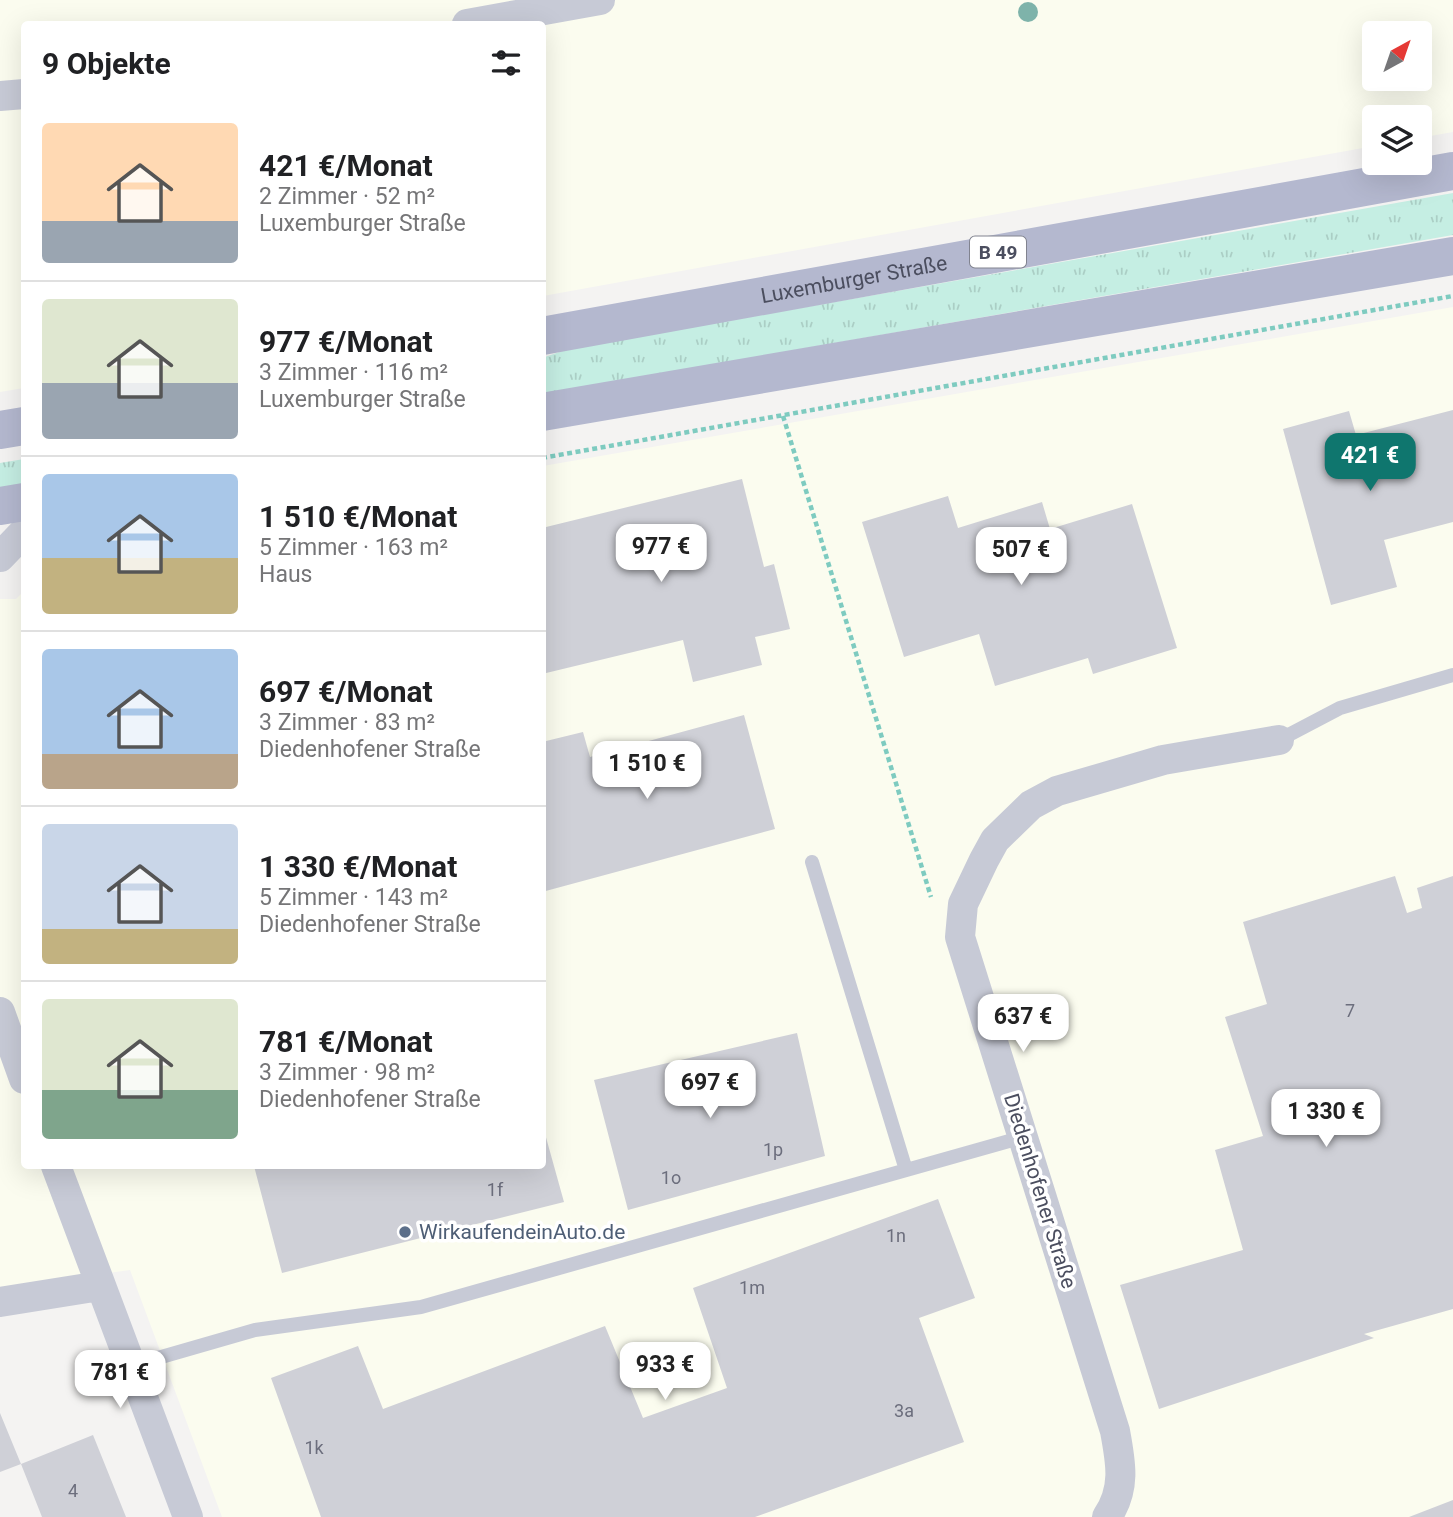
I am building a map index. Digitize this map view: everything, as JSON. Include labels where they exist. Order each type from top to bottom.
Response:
[{"type":"main road","name":"Luxemburger Straße","points":[[546,335],[1453,171]]},
{"type":"main road","points":[[546,411],[1453,257]]},
{"type":"main road","points":[[0,430],[21,426]]},
{"type":"main road","points":[[0,506],[21,502]]},
{"type":"street","points":[[484,21],[600,0]]},
{"type":"street","points":[[0,96],[21,94]]},
{"type":"street","points":[[0,557],[21,535]]},
{"type":"street","name":"Diedenhofener Straße","points":[[1107,1517],[1118,1501],[1121,1483],[1115,1431],[960,937],[963,904],[995,840],[1031,805],[1057,791],[1163,760],[1279,740]]},
{"type":"street","points":[[0,1012],[21,1071]]},
{"type":"street","points":[[57,1169],[188,1517]]},
{"type":"street","points":[[0,1302],[100,1286]]},
{"type":"lane","points":[[1279,740],[1340,708],[1453,675]]},
{"type":"lane","points":[[813,862],[906,1170]]},
{"type":"lane","points":[[130,1366],[255,1330],[421,1307],[1023,1136]]},
{"type":"path","points":[[546,457],[1453,296]]},
{"type":"path","points":[[783,416],[940,923],[960,937]]},
{"type":"shaded area","points":[[0,0],[1453,0],[1453,132],[1432,136],[1432,105],[1362,105],[1362,148],[546,295],[546,21],[21,21],[21,388],[0,392]]},
{"type":"shaded area","points":[[1453,307],[1453,1517],[222,1517],[130,1270],[0,1288],[0,599],[16,599],[21,594],[21,1169],[546,1169],[546,465]]},
{"type":"green space","points":[[1453,193],[1453,235],[546,393],[546,357],[568,349]]},
{"type":"green space","points":[[21,460],[21,486],[0,490],[0,463]]},
{"type":"building","points":[[1453,410],[1453,522],[1384,540],[1397,587],[1331,605],[1283,429],[1349,411],[1356,435]]},
{"type":"building","points":[[742,479],[764,567],[774,564],[790,629],[755,637],[762,665],[693,682],[683,640],[546,673],[546,527]]},
{"type":"building","points":[[948,496],[958,528],[1042,502],[1050,529],[1132,504],[1177,648],[1093,674],[1088,658],[995,686],[979,634],[904,657],[862,522]]},
{"type":"building","points":[[744,715],[775,829],[546,891],[546,741],[583,732],[590,757]]},
{"type":"building","points":[[1395,876],[1407,913],[1422,908],[1417,888],[1453,876],[1453,1309],[1364,1334],[1374,1338],[1159,1409],[1120,1285],[1243,1250],[1215,1150],[1263,1136],[1225,1017],[1267,1004],[1243,922]]},
{"type":"building","points":[[797,1033],[825,1156],[628,1210],[594,1080]]},
{"type":"building","points":[[546,1137],[564,1202],[282,1273],[255,1169],[546,1169]]},
{"type":"building","points":[[938,1199],[975,1298],[919,1318],[964,1442],[755,1517],[321,1517],[271,1378],[358,1346],[383,1409],[605,1326],[643,1418],[727,1388],[693,1288]]},
{"type":"building","points":[[0,1413],[21,1464],[0,1472]]},
{"type":"building","points":[[93,1435],[126,1517],[42,1517],[21,1464]]},
{"type":"building","points":[[1453,1500],[1453,1517],[1409,1517]]},
{"type":"place","name":"WirkaufendeinAuto.de","points":[[405,1232]]}]
